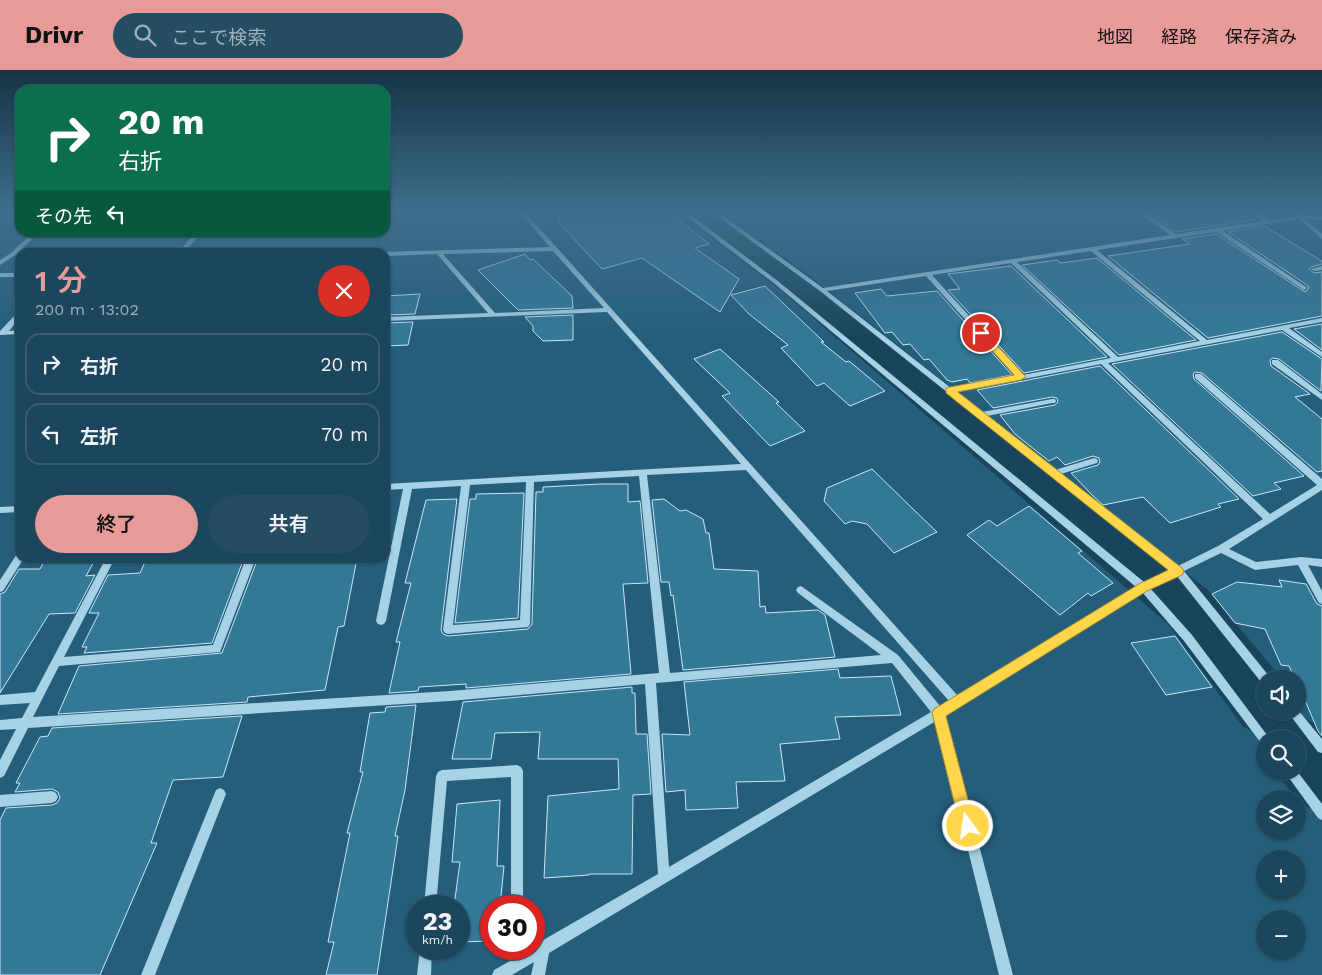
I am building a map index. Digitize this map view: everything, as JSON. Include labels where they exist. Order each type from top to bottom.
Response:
[{"type":"street","points":[[0,263],[14,253]]},
{"type":"street","points":[[390,254],[426,253]]},
{"type":"street","points":[[439,253],[493,315]]},
{"type":"street","points":[[559,253],[957,702]]},
{"type":"street","points":[[737,253],[784,289],[1143,587],[1188,638],[1258,730]]},
{"type":"street","points":[[772,253],[822,290],[1178,571],[1258,670]]},
{"type":"street","points":[[822,290],[1064,253]]},
{"type":"street","points":[[1097,253],[1206,342]]},
{"type":"street","points":[[1252,253],[1304,288]]},
{"type":"street","points":[[1012,261],[1116,359]]},
{"type":"street","points":[[1314,269],[1322,268]]},
{"type":"street","points":[[928,274],[1021,377]]},
{"type":"street","points":[[0,275],[15,275]]},
{"type":"street","points":[[390,319],[610,310]]},
{"type":"street","points":[[2,333],[15,319]]},
{"type":"street","points":[[950,391],[1322,320]]},
{"type":"street","points":[[1284,328],[1322,355]]},
{"type":"street","points":[[2,333],[15,332]]},
{"type":"street","points":[[1103,362],[1269,519]]},
{"type":"street","points":[[1275,362],[1322,398]]},
{"type":"street","points":[[545,947],[939,713],[1143,587],[1221,549],[1322,485],[1198,376]]},
{"type":"street","points":[[980,415],[1052,401]]},
{"type":"street","points":[[1054,473],[1094,461]]},
{"type":"street","points":[[390,487],[747,467]]},
{"type":"street","points":[[643,474],[665,677]]},
{"type":"street","points":[[466,483],[448,630],[525,624],[530,480]]},
{"type":"street","points":[[381,621],[408,486]]},
{"type":"street","points":[[0,510],[15,509]]},
{"type":"street","points":[[1221,549],[1256,566],[1302,561],[1322,563]]},
{"type":"street","points":[[1302,561],[1322,600]]},
{"type":"street","points":[[0,588],[16,563]]},
{"type":"street","points":[[0,772],[107,563]]},
{"type":"street","points":[[57,662],[216,649],[249,563]]},
{"type":"street","points":[[801,590],[894,658],[939,713],[1006,975]]},
{"type":"street","points":[[0,725],[450,696],[894,658]]},
{"type":"street","points":[[650,678],[664,876]]},
{"type":"street","points":[[0,700],[39,697]]},
{"type":"street","points":[[1299,720],[1322,748]]},
{"type":"street","points":[[431,895],[442,776],[517,771],[517,895]]},
{"type":"street","points":[[1297,780],[1322,814]]},
{"type":"street","points":[[148,975],[220,794]]},
{"type":"street","points":[[0,802],[52,797]]},
{"type":"street","points":[[424,975],[425,960]]},
{"type":"street","points":[[499,975],[524,960]]},
{"type":"street","points":[[538,975],[541,960]]},
{"type":"building","points":[[587,253],[702,253],[739,279],[720,312],[642,258],[602,269]]},
{"type":"building","points":[[1127,253],[1246,253],[1305,292],[1309,288],[1260,253],[1309,253],[1322,261],[1322,264],[1309,269],[1314,273],[1322,272],[1322,316],[1208,338],[1108,256]]},
{"type":"building","points":[[525,254],[530,260],[533,259],[572,296],[573,308],[518,310],[478,270]]},
{"type":"building","points":[[1097,258],[1196,340],[1119,355],[1022,265],[1057,260],[1061,263]]},
{"type":"building","points":[[1011,266],[1107,357],[1024,373],[948,290],[960,289],[948,274]]},
{"type":"building","points":[[765,286],[824,342],[821,342],[846,362],[849,361],[885,391],[850,406],[824,383],[817,386],[781,348],[788,345],[749,314],[731,295]]},
{"type":"building","points":[[881,289],[887,296],[937,291],[1012,375],[970,383],[967,379],[952,382],[947,380],[929,359],[924,360],[910,344],[903,345],[892,332],[885,333],[855,293]]},
{"type":"building","points":[[420,294],[415,314],[390,315],[390,296]]},
{"type":"building","points":[[573,315],[573,340],[543,341],[533,331],[533,326],[525,317]]},
{"type":"building","points":[[413,322],[408,345],[390,346],[390,323]]},
{"type":"building","points":[[1322,324],[1322,350],[1294,329]]},
{"type":"building","points":[[1282,332],[1322,359],[1321,391],[1279,359],[1272,358],[1270,360],[1271,366],[1310,394],[1295,397],[1322,419],[1322,471],[1317,472],[1202,373],[1195,372],[1193,374],[1194,379],[1304,476],[1274,483],[1281,489],[1253,496],[1112,364]]},
{"type":"building","points":[[720,349],[779,402],[776,403],[805,431],[770,446],[722,396],[730,393],[694,359]]},
{"type":"building","points":[[1100,366],[1239,499],[1218,504],[1221,507],[1170,523],[1143,497],[1103,505],[1071,473],[1098,465],[1100,462],[1099,458],[1093,456],[1065,465],[1057,457],[1049,461],[1015,434],[1000,415],[1055,405],[1058,402],[1057,398],[1052,397],[993,408],[977,390]]},
{"type":"building","points":[[872,469],[937,532],[894,553],[867,524],[852,521],[845,524],[824,501],[827,488]]},
{"type":"building","points":[[628,484],[628,502],[640,501],[648,583],[623,584],[631,674],[466,688],[466,684],[419,687],[418,691],[389,693],[400,642],[396,642],[411,583],[405,583],[426,500],[457,499],[441,630],[443,634],[448,636],[528,629],[532,624],[536,492],[543,492],[543,487]]},
{"type":"building","points":[[524,493],[518,618],[455,623],[470,499],[476,499],[476,494]]},
{"type":"building","points":[[664,499],[680,511],[686,510],[703,519],[706,533],[709,533],[714,569],[758,571],[760,607],[765,606],[766,613],[818,610],[825,615],[835,657],[683,670],[673,595],[671,596],[669,582],[661,582],[652,500]]},
{"type":"building","points":[[1029,506],[1082,551],[1078,553],[1113,583],[1091,596],[1088,593],[1060,615],[967,535],[989,520],[997,526]]},
{"type":"building","points":[[43,563],[93,563],[86,576],[95,575],[75,613],[49,614],[0,693],[0,594],[5,592],[19,569],[40,569]]},
{"type":"building","points":[[145,563],[242,563],[212,643],[84,653],[87,647],[82,647],[99,613],[89,613],[108,575],[140,573]]},
{"type":"building","points":[[256,563],[356,563],[344,626],[338,627],[325,690],[248,697],[247,702],[58,714],[79,666],[222,653]]},
{"type":"building","points":[[1279,580],[1306,584],[1317,604],[1322,606],[1322,736],[1306,703],[1306,670],[1291,670],[1289,666],[1281,665],[1265,629],[1235,623],[1212,594],[1237,582],[1282,587]]},
{"type":"building","points":[[1175,636],[1212,687],[1166,695],[1131,643]]},
{"type":"building","points":[[838,669],[840,678],[891,676],[901,715],[835,717],[840,739],[780,744],[785,781],[736,782],[738,808],[686,810],[685,790],[666,792],[662,734],[690,735],[684,682]]},
{"type":"building","points":[[632,687],[632,693],[635,693],[636,734],[647,734],[651,794],[633,795],[632,874],[589,874],[544,878],[548,796],[619,789],[618,759],[538,759],[540,732],[495,733],[491,759],[452,759],[463,702]]},
{"type":"building","points":[[416,705],[405,790],[395,836],[398,836],[377,975],[326,975],[334,942],[328,942],[350,833],[347,833],[363,772],[360,772],[370,713],[385,712],[386,707]]},
{"type":"building","points":[[242,716],[223,777],[173,780],[151,843],[157,843],[100,975],[0,975],[0,820],[6,808],[52,805],[57,803],[60,798],[58,792],[52,789],[15,792],[20,783],[16,783],[40,737],[48,736],[52,728]]},
{"type":"building","points":[[500,800],[497,866],[504,866],[501,895],[480,895],[480,941],[470,942],[470,895],[456,895],[460,862],[452,862],[457,804]]},
{"type":"waterway","points":[[755,253],[794,282],[1188,607],[1256,694]]},
{"type":"waterway","points":[[1306,758],[1322,779]]},
{"type":"route","points":[[968,826],[939,713],[1143,587],[1178,571],[950,391],[1021,377],[981,333]]}]
